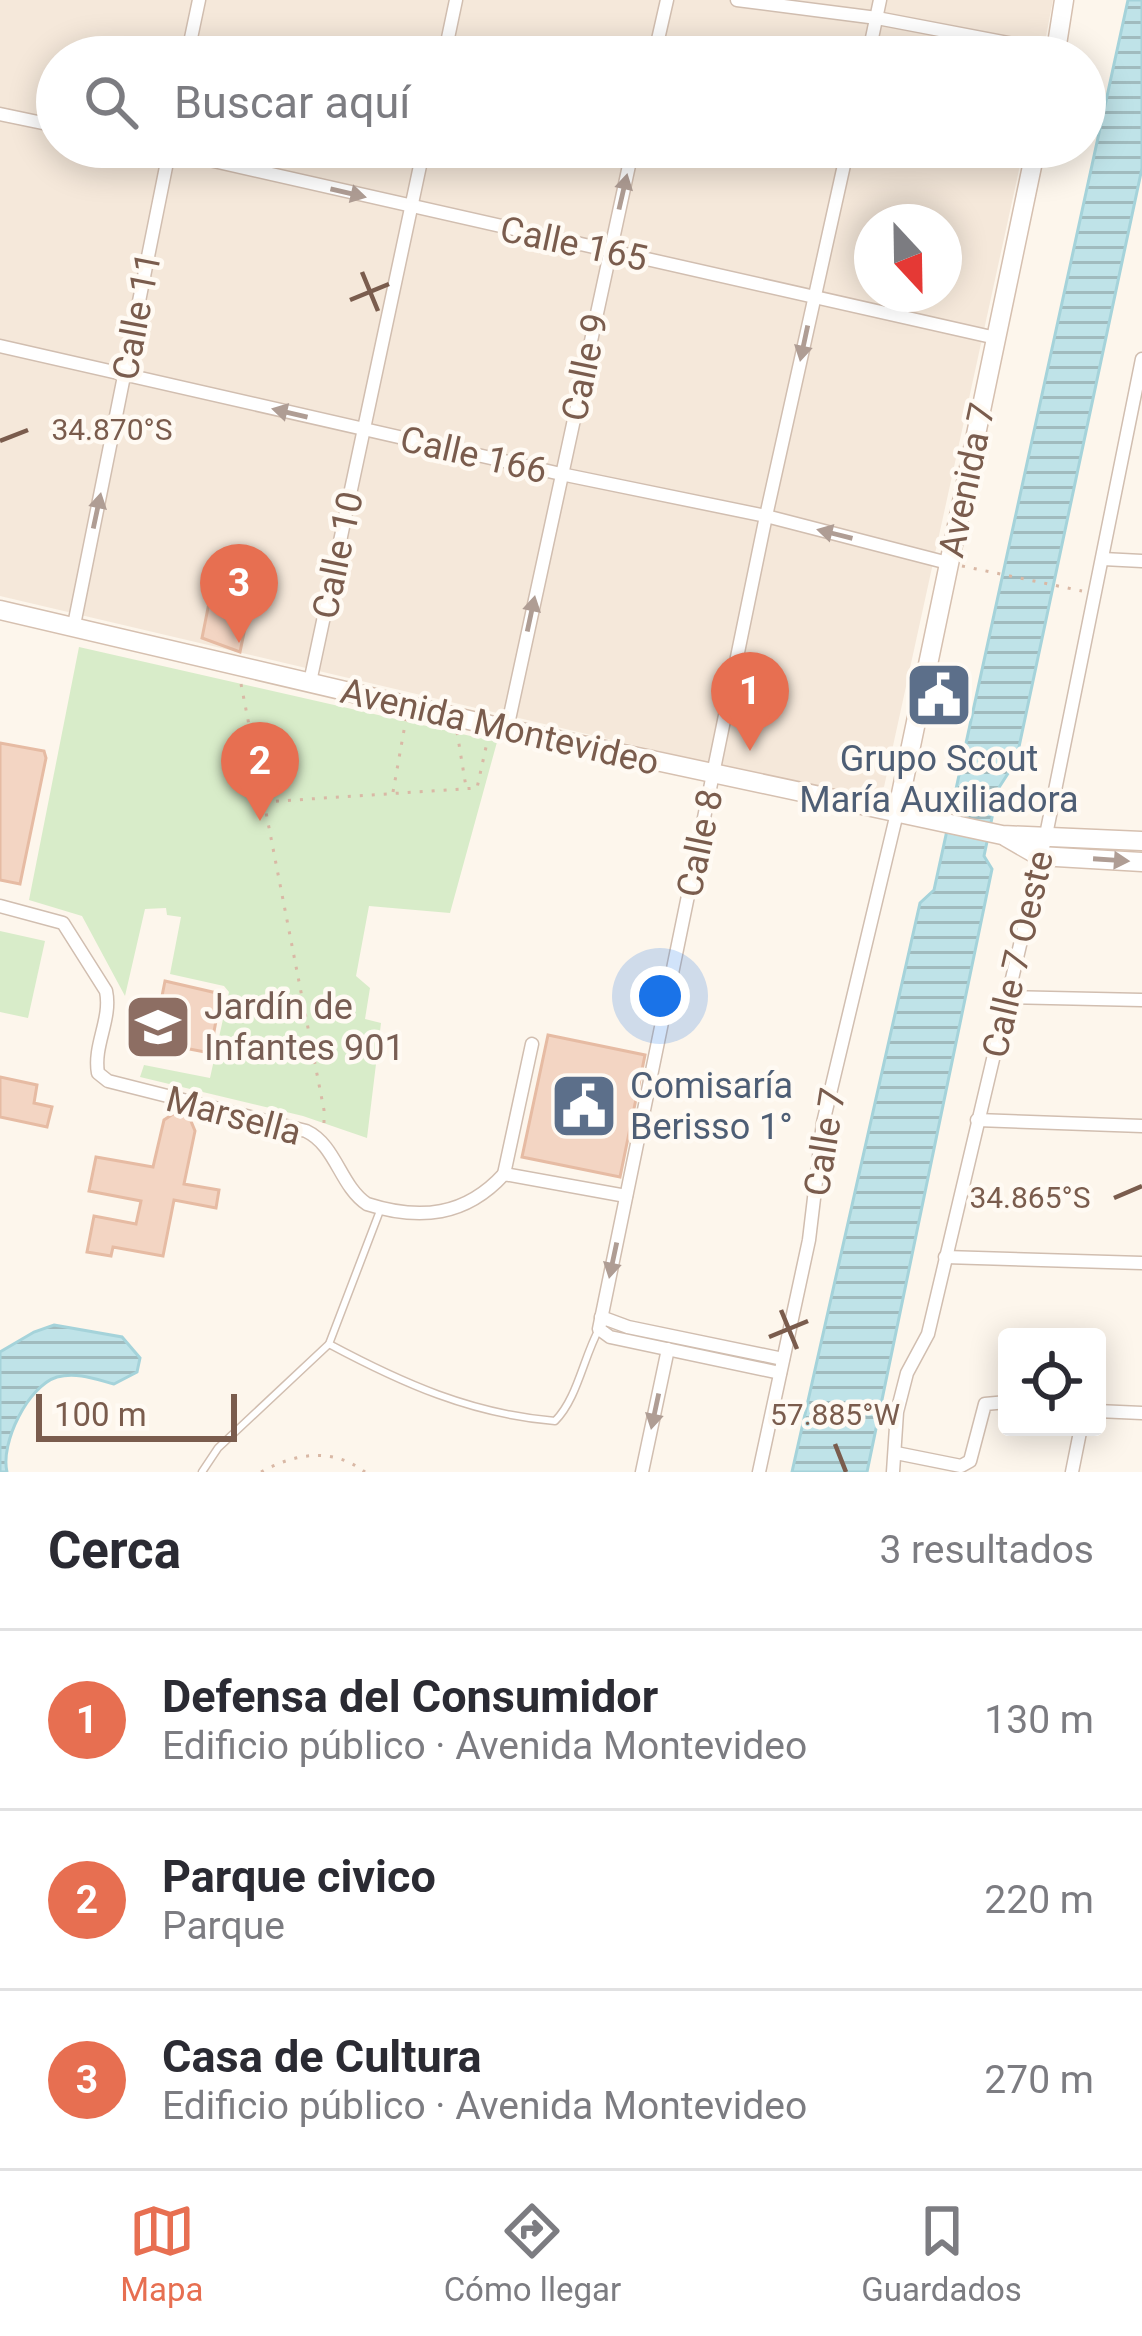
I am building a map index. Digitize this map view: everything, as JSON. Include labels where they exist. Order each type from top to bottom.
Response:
[{"type":"main road","points":[[1058,36],[1064,0]]},
{"type":"main road","name":"Avenida 7","points":[[897,813],[1032,168]]},
{"type":"main road","name":"Avenida Montevideo","points":[[0,610],[499,727],[1002,835],[1142,842]]},
{"type":"main road","name":"Avenida Montevideo","points":[[1002,835],[1039,856],[1142,862]]},
{"type":"street","points":[[192,36],[199,0]]},
{"type":"street","points":[[448,36],[456,0]]},
{"type":"street","points":[[659,36],[667,0]]},
{"type":"street","points":[[736,0],[877,18],[966,36]]},
{"type":"street","points":[[873,36],[880,0]]},
{"type":"street","points":[[0,114],[36,122]]},
{"type":"street","name":"Calle 11","points":[[74,626],[165,168]]},
{"type":"street","name":"Calle 165","points":[[248,168],[996,338]]},
{"type":"street","name":"Calle 10","points":[[310,682],[419,168]]},
{"type":"street","name":"Calle 9","points":[[499,727],[628,168]]},
{"type":"street","name":"Calle 8","points":[[600,1323],[766,516],[843,168]]},
{"type":"street","name":"Calle 166","points":[[0,346],[766,516],[948,563]]},
{"type":"street","name":"Calle 7 Oeste","points":[[893,1472],[897,1412],[907,1373],[928,1334],[1046,835],[1142,359]]},
{"type":"street","points":[[1103,559],[1142,561]]},
{"type":"street","name":"Calle 7","points":[[759,1472],[809,1240],[823,1123],[897,813]]},
{"type":"street","name":"Marsella","points":[[0,906],[63,923],[106,992],[109,1004],[96,1061],[98,1073],[108,1082],[306,1131],[324,1144],[357,1197],[381,1208]]},
{"type":"street","points":[[1007,998],[1142,1000]]},
{"type":"street","points":[[381,1208],[442,1215],[487,1193],[504,1174],[532,1044]]},
{"type":"street","points":[[977,1120],[1142,1126]]},
{"type":"street","points":[[504,1174],[626,1196]]},
{"type":"street","points":[[945,1257],[1142,1263]]},
{"type":"street","points":[[600,1323],[782,1366]]},
{"type":"street","points":[[600,1323],[610,1337],[782,1366]]},
{"type":"street","points":[[642,1472],[668,1349]]},
{"type":"street","points":[[896,1453],[961,1469],[970,1461],[986,1404],[998,1403]]},
{"type":"street","points":[[1106,1411],[1142,1413]]},
{"type":"street","points":[[1072,1472],[1079,1436]]},
{"type":"lane","points":[[202,1472],[218,1448],[328,1343],[381,1208]]},
{"type":"lane","points":[[328,1343],[405,1384],[514,1418],[555,1420],[569,1407],[583,1358],[600,1323]]},
{"type":"path","points":[[948,563],[1096,594]]},
{"type":"path","points":[[237,664],[324,1110],[324,1144]]},
{"type":"path","points":[[392,794],[408,705]]},
{"type":"path","points":[[454,716],[466,789]]},
{"type":"path","points":[[264,802],[477,788],[499,727]]},
{"type":"path","points":[[261,1472],[285,1459],[315,1453],[353,1462],[365,1472]]},
{"type":"shaded area","points":[[0,0],[1053,0],[1046,36],[36,36],[36,168],[1019,168],[884,787],[859,798],[0,596]]},
{"type":"green space","points":[[79,647],[497,742],[450,913],[369,906],[356,976],[370,988],[365,1019],[381,1023],[367,1138],[303,1116],[140,1077],[144,1065],[210,1078],[229,992],[224,986],[170,974],[181,917],[167,915],[166,908],[145,909],[125,996],[82,916],[29,900]]},
{"type":"green space","points":[[0,931],[45,941],[28,1018],[0,1012]]},
{"type":"water","points":[[1128,0],[1142,0],[1142,168],[1016,761],[998,789],[984,856],[992,869],[867,1472],[792,1472],[920,903],[934,890],[1091,168],[1106,168],[1106,101]]},
{"type":"water","points":[[54,1325],[122,1337],[140,1358],[137,1372],[114,1384],[72,1375],[46,1382],[18,1417],[8,1446],[7,1472],[0,1472],[0,1352]]},
{"type":"building","points":[[227,549],[260,555],[240,652],[202,638],[217,563],[224,564]]},
{"type":"building","points":[[0,743],[44,751],[46,758],[20,884],[0,880]]},
{"type":"building","points":[[165,981],[221,994],[210,1053],[138,1039],[144,1008],[159,1011]]},
{"type":"building","name":"Comisaría Berisso 1°","points":[[548,1035],[645,1055],[620,1177],[522,1157]]},
{"type":"building","points":[[0,1077],[37,1085],[34,1103],[52,1107],[47,1127],[0,1117]]},
{"type":"building","points":[[176,1112],[188,1114],[195,1131],[184,1184],[219,1190],[216,1208],[174,1200],[163,1256],[113,1247],[111,1256],[87,1252],[94,1216],[136,1224],[141,1201],[89,1191],[96,1157],[153,1167],[164,1120]]},
{"type":"place","name":"Casa de Cultura","points":[[239,643]]},
{"type":"place","name":"Grupo Scout María Auxiliadora","points":[[939,695]]},
{"type":"place","name":"Defensa del Consumidor","points":[[750,751]]},
{"type":"place","name":"Parque civico","points":[[260,821]]},
{"type":"place","name":"Jardín de Infantes 901","points":[[158,1027]]},
{"type":"place","name":"Comisaría Berisso 1°","points":[[584,1106]]}]
